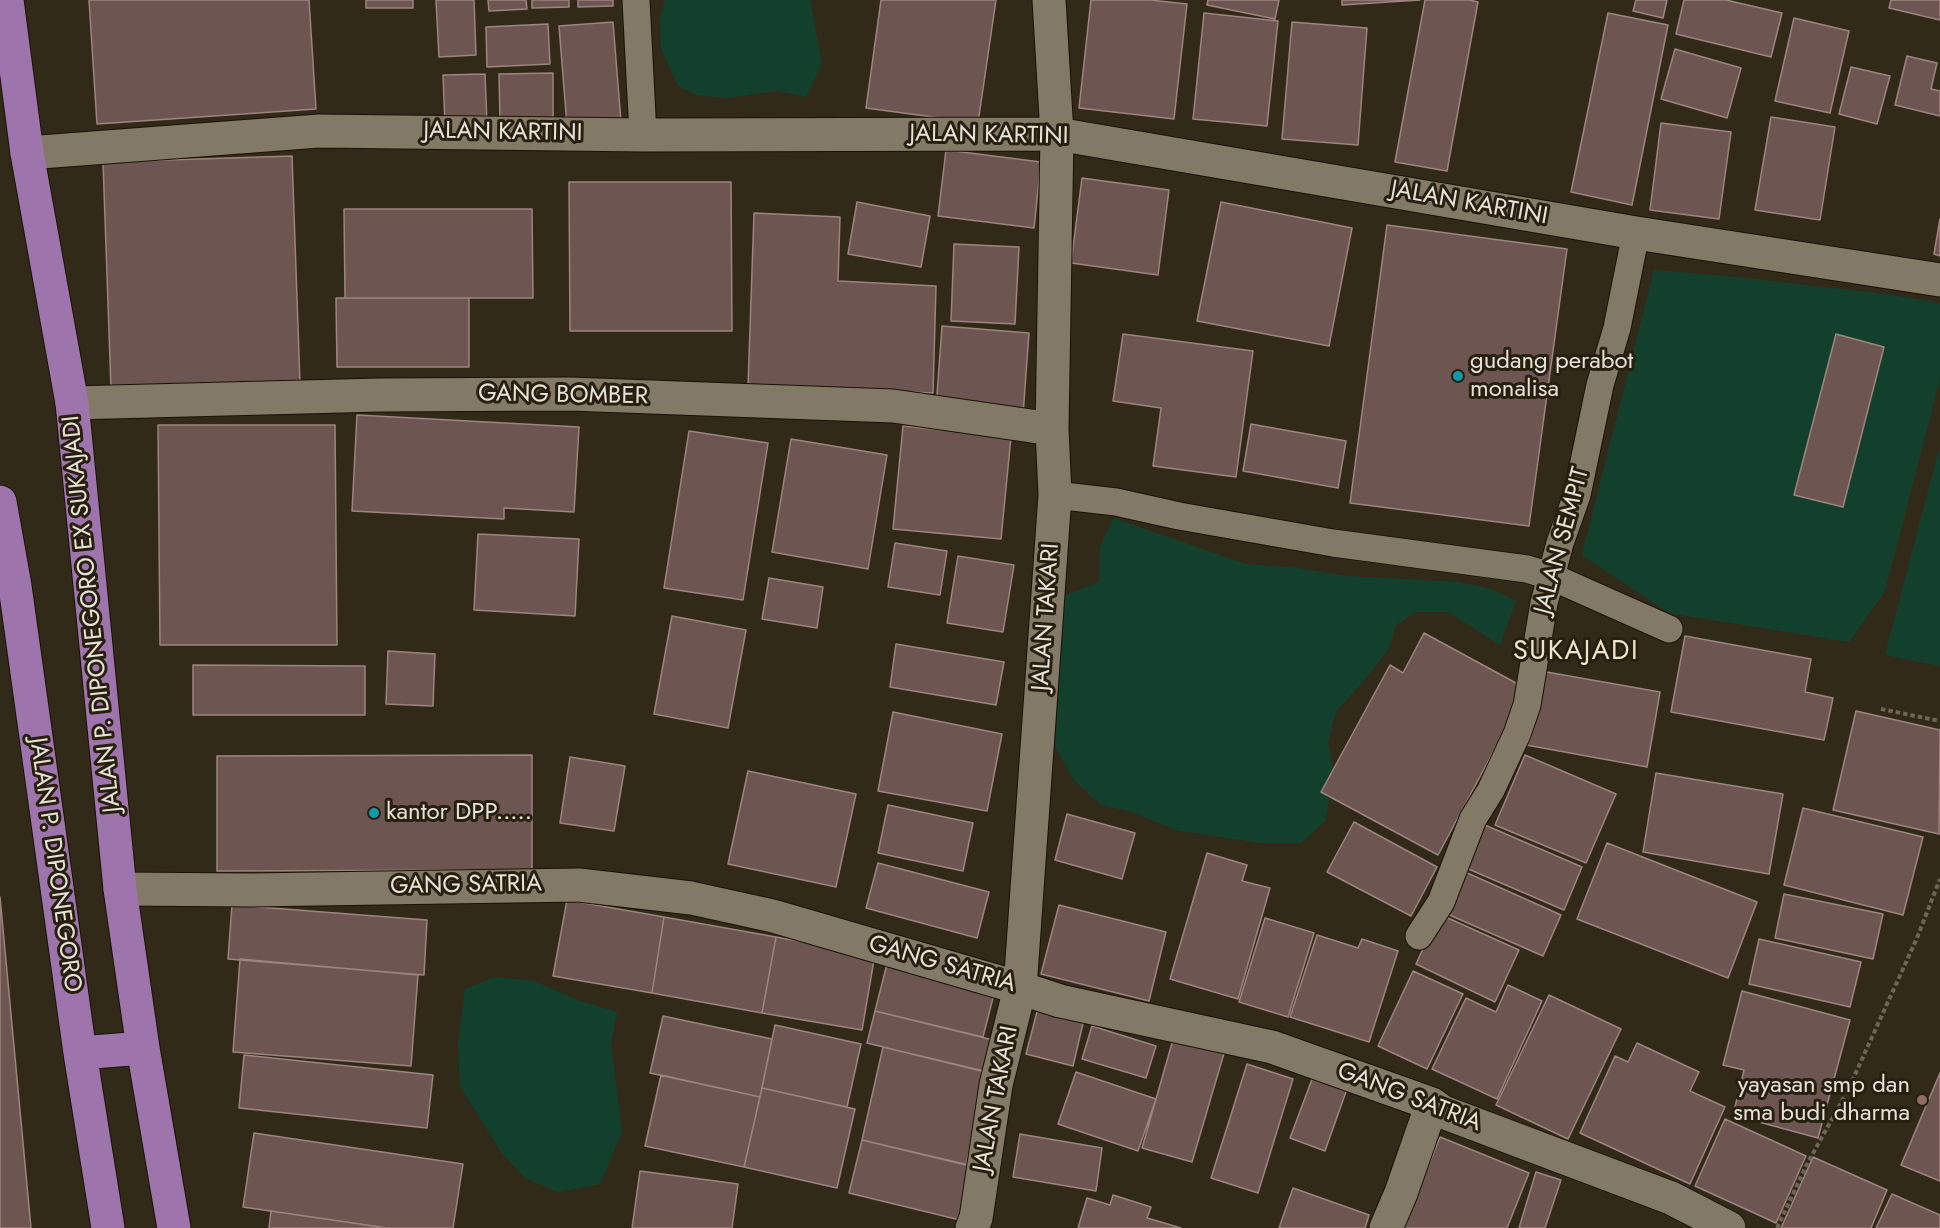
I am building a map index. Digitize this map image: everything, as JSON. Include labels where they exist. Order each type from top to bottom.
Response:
[{"type":"main road","name":"JALAN P. DIPONEGORO EX SUKAJADI","points":[[8,0],[27,153],[72,403],[120,890],[143,1048],[174,1228]]},
{"type":"main road","name":"JALAN P. DIPONEGORO","points":[[0,502],[8,586],[108,1228]]},
{"type":"main road","points":[[80,1053],[143,1048]]},
{"type":"street","name":"JALAN TAKARI","points":[[972,1228],[976,1218],[996,1085],[1020,988],[1055,495],[1052,429],[1057,134],[1049,0]]},
{"type":"street","name":"JALAN KARTINI","points":[[27,153],[319,131],[643,135],[1057,134],[1636,233],[1940,280]]},
{"type":"street","name":"GANG BOMBER","points":[[72,403],[380,395],[570,394],[893,406],[1052,429]]},
{"type":"street","name":"GANG SATRIA","points":[[120,890],[591,886],[691,898],[773,916],[1060,1001],[1272,1047],[1432,1104],[1443,1112],[1671,1198],[1729,1228]]},
{"type":"street","points":[[1386,1228],[1401,1193],[1432,1104]]},
{"type":"lane","points":[[636,0],[643,135]]},
{"type":"lane","name":"JALAN SEMPIT","points":[[1419,936],[1441,902],[1473,819],[1491,790],[1517,734],[1527,705],[1550,576],[1577,495],[1600,385],[1617,328],[1636,233]]},
{"type":"lane","points":[[1055,495],[1116,502],[1179,516],[1333,543],[1527,569],[1550,576],[1669,629]]},
{"type":"path","points":[[1881,709],[1940,721]]},
{"type":"path","points":[[1777,1228],[1806,1166],[1848,1090],[1917,938],[1940,879]]},
{"type":"green space","points":[[665,0],[810,0],[822,64],[806,97],[778,91],[727,98],[696,95],[678,86],[661,48],[660,19]]},
{"type":"green space","points":[[1654,270],[1885,294],[1940,303],[1940,379],[1885,591],[1849,642],[1669,613],[1582,555]]},
{"type":"green space","points":[[1940,446],[1940,666],[1885,655]]},
{"type":"green space","points":[[1113,518],[1246,564],[1297,568],[1347,576],[1459,582],[1491,589],[1516,601],[1500,645],[1448,612],[1416,612],[1396,625],[1388,650],[1336,711],[1328,743],[1334,776],[1325,821],[1301,843],[1261,843],[1175,830],[1132,812],[1101,805],[1073,779],[1055,746],[1058,704],[1054,664],[1057,632],[1065,595],[1099,582],[1100,548]]},
{"type":"green space","points":[[495,977],[534,981],[580,1001],[617,1012],[611,1044],[622,1132],[600,1184],[557,1192],[525,1178],[502,1153],[460,1086],[458,1043],[465,989]]},
{"type":"building","points":[[89,0],[309,0],[316,109],[97,124]]},
{"type":"building","points":[[366,0],[413,0],[413,8],[366,8]]},
{"type":"building","points":[[436,0],[474,0],[476,55],[439,57]]},
{"type":"building","points":[[488,0],[526,0],[527,9],[489,11]]},
{"type":"building","points":[[532,0],[569,0],[569,7],[532,8]]},
{"type":"building","points":[[578,0],[613,0],[613,6],[578,7]]},
{"type":"building","points":[[881,0],[996,0],[978,123],[866,108]]},
{"type":"building","points":[[1091,0],[1150,0],[1187,4],[1174,119],[1079,108]]},
{"type":"building","points":[[1208,0],[1279,0],[1275,19],[1207,5]]},
{"type":"building","points":[[1342,0],[1420,0],[1342,5]]},
{"type":"building","points":[[1425,0],[1478,2],[1447,171],[1395,162]]},
{"type":"building","points":[[1636,0],[1667,0],[1663,18],[1633,11]]},
{"type":"building","points":[[1684,0],[1726,0],[1782,13],[1771,57],[1676,34]]},
{"type":"building","points":[[1891,0],[1940,0],[1940,20],[1889,8]]},
{"type":"building","points":[[1204,13],[1278,21],[1267,126],[1193,119]]},
{"type":"building","points":[[1608,13],[1668,25],[1632,205],[1571,192]]},
{"type":"building","points":[[1794,18],[1849,31],[1830,113],[1775,101]]},
{"type":"building","points":[[613,22],[621,122],[567,126],[559,26]]},
{"type":"building","points":[[1292,22],[1367,28],[1358,145],[1282,139]]},
{"type":"building","points":[[548,24],[550,64],[487,67],[486,27]]},
{"type":"building","points":[[1675,49],[1741,68],[1727,118],[1661,99]]},
{"type":"building","points":[[1907,56],[1937,63],[1931,89],[1940,91],[1940,116],[1895,105]]},
{"type":"building","points":[[1851,67],[1890,76],[1877,124],[1839,114]]},
{"type":"building","points":[[553,73],[553,121],[500,121],[499,74]]},
{"type":"building","points":[[485,74],[487,123],[445,124],[443,75]]},
{"type":"building","points":[[1771,117],[1835,127],[1820,220],[1755,210]]},
{"type":"building","points":[[1661,123],[1731,132],[1719,219],[1650,210]]},
{"type":"building","points":[[946,150],[1041,162],[1034,228],[938,216]]},
{"type":"building","points":[[292,156],[300,383],[111,389],[103,162]]},
{"type":"building","points":[[1082,178],[1169,190],[1158,275],[1071,263]]},
{"type":"building","points":[[569,182],[731,182],[732,331],[570,331]]},
{"type":"building","points":[[857,202],[930,216],[921,267],[848,254]]},
{"type":"building","points":[[1221,202],[1352,228],[1329,346],[1197,321]]},
{"type":"building","points":[[344,209],[532,209],[533,298],[345,298]]},
{"type":"building","points":[[754,213],[840,217],[838,281],[936,286],[933,393],[748,386]]},
{"type":"building","points":[[1940,219],[1940,256],[1934,254]]},
{"type":"building","name":"gudang perabot monalisa","points":[[1387,225],[1567,249],[1529,526],[1350,503]]},
{"type":"building","points":[[954,244],[1019,247],[1015,324],[951,321]]},
{"type":"building","points":[[336,298],[469,298],[469,367],[337,367]]},
{"type":"building","points":[[942,326],[1029,333],[1023,415],[936,408]]},
{"type":"building","points":[[1123,334],[1253,351],[1236,477],[1153,466],[1161,408],[1113,401]]},
{"type":"building","points":[[1836,334],[1884,347],[1843,507],[1794,495]]},
{"type":"building","points":[[357,415],[579,427],[574,512],[504,508],[504,519],[352,511]]},
{"type":"building","points":[[1251,424],[1346,441],[1338,488],[1243,471]]},
{"type":"building","points":[[158,425],[335,425],[337,645],[160,645]]},
{"type":"building","points":[[903,426],[1011,437],[1001,539],[893,529]]},
{"type":"building","points":[[689,431],[768,443],[743,600],[664,588]]},
{"type":"building","points":[[791,439],[887,455],[868,569],[772,552]]},
{"type":"building","points":[[478,534],[579,539],[575,616],[474,610]]},
{"type":"building","points":[[895,543],[947,551],[940,595],[888,587]]},
{"type":"building","points":[[958,556],[1014,565],[1003,632],[947,623]]},
{"type":"building","points":[[769,578],[823,587],[817,628],[762,619]]},
{"type":"building","points":[[672,616],[746,630],[728,728],[654,714]]},
{"type":"building","points":[[1424,633],[1527,689],[1438,855],[1321,792],[1390,665],[1403,673]]},
{"type":"building","points":[[1685,636],[1811,659],[1805,692],[1833,698],[1824,740],[1671,712]]},
{"type":"building","points":[[896,644],[1004,662],[996,705],[890,687]]},
{"type":"building","points":[[388,651],[435,654],[433,706],[386,704]]},
{"type":"building","points":[[193,665],[365,666],[365,715],[193,715]]},
{"type":"building","points":[[1541,671],[1660,692],[1647,767],[1526,745]]},
{"type":"building","points":[[1856,711],[1940,730],[1939,834],[1833,810]]},
{"type":"building","points":[[893,712],[1002,734],[987,811],[878,791]]},
{"type":"building","name":"kantor DPP.....","points":[[532,755],[532,870],[217,871],[217,756]]},
{"type":"building","points":[[1525,755],[1616,794],[1586,863],[1495,825]]},
{"type":"building","points":[[570,757],[625,766],[614,831],[560,823]]},
{"type":"building","points":[[748,771],[856,794],[836,887],[728,864]]},
{"type":"building","points":[[1656,773],[1783,794],[1769,874],[1643,852]]},
{"type":"building","points":[[888,805],[973,823],[963,871],[878,853]]},
{"type":"building","points":[[1803,808],[1923,837],[1903,915],[1784,885]]},
{"type":"building","points":[[1067,814],[1135,833],[1122,879],[1055,860]]},
{"type":"building","points":[[1354,822],[1437,867],[1411,916],[1327,872]]},
{"type":"building","points":[[1485,825],[1582,867],[1564,910],[1466,868]]},
{"type":"building","points":[[1607,843],[1757,902],[1728,978],[1577,919]]},
{"type":"building","points":[[1207,853],[1247,865],[1242,881],[1270,888],[1238,999],[1170,979]]},
{"type":"building","points":[[878,863],[989,892],[977,938],[866,908]]},
{"type":"building","points":[[1463,871],[1561,915],[1543,956],[1445,913]]},
{"type":"building","points":[[1784,894],[1883,914],[1873,959],[1775,938]]},
{"type":"building","points":[[0,897],[31,1228],[0,1228]]},
{"type":"building","points":[[567,900],[664,917],[652,993],[553,976]]},
{"type":"building","points":[[232,905],[427,920],[424,975],[228,959]]},
{"type":"building","points":[[1059,905],[1166,932],[1149,1001],[1041,974]]},
{"type":"building","points":[[1439,914],[1519,950],[1495,1002],[1416,964]]},
{"type":"building","points":[[664,917],[776,937],[762,1013],[652,993]]},
{"type":"building","points":[[1265,918],[1314,933],[1288,1017],[1239,1002]]},
{"type":"building","points":[[1317,935],[1358,948],[1362,939],[1398,951],[1369,1042],[1290,1017]]},
{"type":"building","points":[[776,937],[875,954],[862,1030],[762,1013]]},
{"type":"building","points":[[1759,939],[1861,962],[1850,1007],[1749,984]]},
{"type":"building","points":[[240,959],[418,975],[411,1066],[233,1052]]},
{"type":"building","points":[[888,960],[996,986],[983,1037],[875,1011]]},
{"type":"building","points":[[1413,971],[1463,994],[1427,1069],[1378,1046]]},
{"type":"building","points":[[1508,985],[1542,1001],[1497,1099],[1432,1069],[1466,998],[1496,1012]]},
{"type":"building","points":[[1742,991],[1850,1020],[1818,1138],[1733,1115],[1744,1070],[1723,1065]]},
{"type":"building","points":[[1549,995],[1621,1029],[1568,1139],[1496,1105]]},
{"type":"building","points":[[1038,1008],[1084,1019],[1073,1066],[1026,1054]]},
{"type":"building","points":[[875,1011],[993,1040],[985,1072],[867,1043]]},
{"type":"building","points":[[663,1016],[772,1039],[760,1097],[650,1073]]},
{"type":"building","points":[[775,1025],[861,1044],[847,1107],[762,1088]]},
{"type":"building","points":[[1092,1026],[1156,1046],[1146,1078],[1082,1059]]},
{"type":"building","points":[[1174,1036],[1225,1050],[1192,1162],[1142,1148]]},
{"type":"building","points":[[1637,1043],[1699,1072],[1690,1091],[1725,1107],[1690,1184],[1580,1133],[1615,1056],[1628,1062]]},
{"type":"building","points":[[883,1047],[988,1072],[966,1165],[862,1140]]},
{"type":"building","points":[[244,1055],[433,1075],[427,1128],[239,1108]]},
{"type":"building","points":[[1247,1064],[1293,1079],[1258,1193],[1211,1178]]},
{"type":"building","points":[[1076,1072],[1156,1099],[1138,1151],[1058,1124]]},
{"type":"building","points":[[1940,1073],[1940,1181],[1901,1165]]},
{"type":"building","points":[[1314,1074],[1348,1086],[1325,1151],[1290,1138]]},
{"type":"building","points":[[661,1075],[760,1097],[744,1167],[645,1146]]},
{"type":"building","points":[[762,1088],[855,1109],[837,1188],[744,1167]]},
{"type":"building","points":[[1725,1119],[1806,1156],[1776,1223],[1695,1186]]},
{"type":"building","points":[[254,1133],[463,1164],[453,1228],[387,1228],[243,1207]]},
{"type":"building","points":[[1020,1134],[1102,1148],[1096,1191],[1013,1177]]},
{"type":"building","points":[[1440,1137],[1529,1173],[1507,1228],[1403,1228]]},
{"type":"building","points":[[862,1140],[973,1166],[960,1220],[849,1193]]},
{"type":"building","points":[[1813,1157],[1887,1190],[1871,1228],[1781,1228]]},
{"type":"building","points":[[640,1171],[738,1184],[732,1228],[632,1228]]},
{"type":"building","points":[[1536,1172],[1561,1180],[1545,1228],[1519,1228]]},
{"type":"building","points":[[1293,1188],[1369,1215],[1365,1228],[1279,1228]]},
{"type":"building","points":[[1892,1194],[1940,1215],[1940,1228],[1876,1228]]},
{"type":"building","points":[[1113,1195],[1151,1207],[1147,1218],[1181,1228],[1078,1228],[1087,1198],[1110,1205]]},
{"type":"building","points":[[271,1211],[387,1228],[269,1228]]},
{"type":"place","name":"gudang perabot monalisa","points":[[1458,376]]},
{"type":"place","name":"kantor DPP.....","points":[[374,813]]},
{"type":"place","name":"yayasan smp dan sma budi dharma","points":[[1922,1100]]},
{"type":"district","name":"SUKAJADI","points":[[1576,652]]}]
